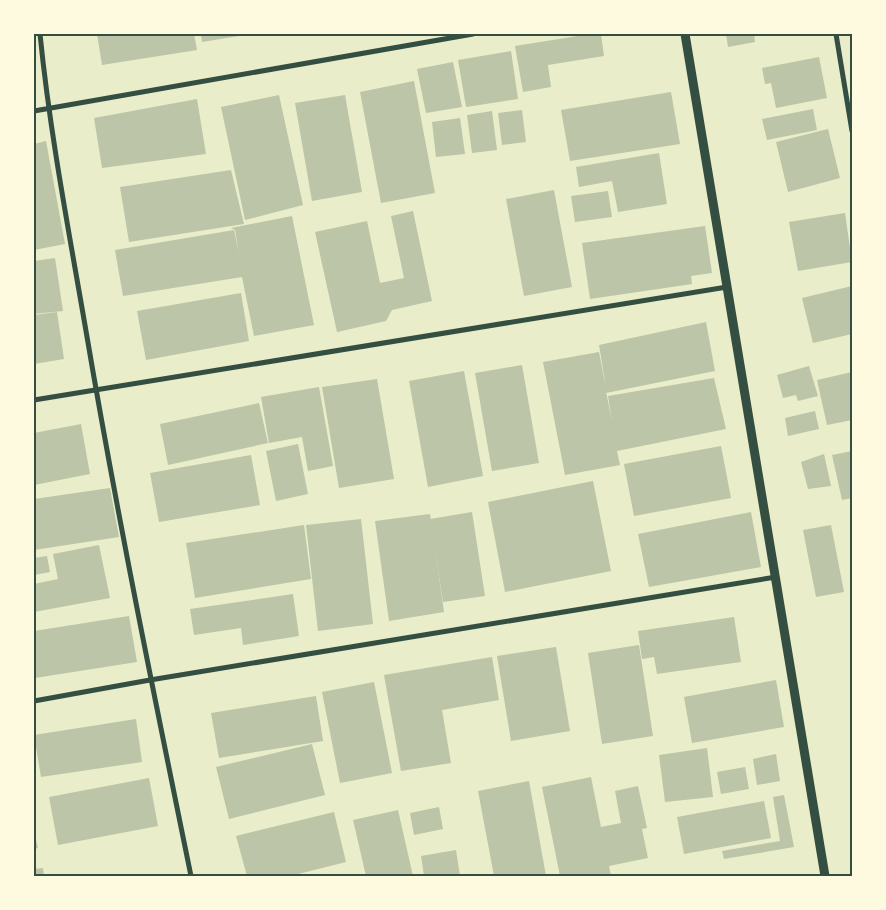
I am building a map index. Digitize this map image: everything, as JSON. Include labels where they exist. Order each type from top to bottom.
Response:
[{"type":"street","points":[[40,34],[47,109],[96,392],[150,680],[191,876]]},
{"type":"street","points":[[34,111],[473,34]]},
{"type":"street","points":[[685,34],[825,876]]},
{"type":"street","points":[[836,34],[852,131]]},
{"type":"street","points":[[34,400],[96,392],[727,287]]},
{"type":"street","points":[[34,701],[150,680],[776,577]]},
{"type":"building","points":[[97,34],[194,34],[197,50],[102,65]]},
{"type":"building","points":[[201,34],[245,34],[245,35],[202,42]]},
{"type":"building","points":[[590,34],[601,34],[604,56],[548,65],[551,87],[523,92],[515,46]]},
{"type":"building","points":[[726,34],[754,34],[755,42],[728,47]]},
{"type":"building","points":[[511,51],[518,99],[466,107],[458,60]]},
{"type":"building","points":[[819,57],[827,98],[776,108],[771,83],[765,84],[762,68]]},
{"type":"building","points":[[453,62],[462,107],[426,113],[417,69]]},
{"type":"building","points":[[414,81],[435,193],[381,203],[360,92]]},
{"type":"building","points":[[671,92],[680,144],[570,161],[561,110]]},
{"type":"building","points":[[279,95],[303,205],[245,220],[221,107]]},
{"type":"building","points":[[345,95],[362,192],[312,201],[295,103]]},
{"type":"building","points":[[197,99],[206,154],[102,168],[94,118]]},
{"type":"building","points":[[813,109],[817,130],[767,140],[762,119]]},
{"type":"building","points":[[522,110],[526,142],[502,145],[498,113]]},
{"type":"building","points":[[492,111],[497,150],[472,153],[467,115]]},
{"type":"building","points":[[460,118],[465,154],[436,157],[432,122]]},
{"type":"building","points":[[828,129],[840,178],[788,192],[776,142]]},
{"type":"building","points":[[46,141],[65,244],[34,250],[34,144]]},
{"type":"building","points":[[659,153],[667,204],[618,212],[612,181],[579,187],[576,167]]},
{"type":"building","points":[[231,170],[244,224],[129,242],[120,187]]},
{"type":"building","points":[[554,190],[572,287],[524,296],[506,199]]},
{"type":"building","points":[[608,191],[612,217],[575,222],[571,196]]},
{"type":"building","points":[[413,211],[432,301],[392,310],[386,321],[337,332],[315,232],[367,221],[380,283],[404,278],[391,216]]},
{"type":"building","points":[[845,213],[852,262],[798,271],[789,222]]},
{"type":"building","points":[[292,216],[314,325],[254,336],[242,277],[123,296],[115,250],[234,230],[239,253],[235,230],[231,228]]},
{"type":"building","points":[[705,226],[712,273],[691,276],[692,284],[590,299],[582,243]]},
{"type":"building","points":[[55,258],[63,311],[34,314],[34,261]]},
{"type":"building","points":[[852,286],[852,334],[813,343],[802,298]]},
{"type":"building","points":[[241,293],[249,341],[146,360],[137,311]]},
{"type":"building","points":[[57,312],[64,359],[34,364],[34,315]]},
{"type":"building","points":[[706,322],[715,371],[606,393],[612,422],[608,396],[714,378],[726,429],[617,451],[620,465],[565,475],[543,362],[599,352],[606,388],[599,345]]},
{"type":"building","points":[[522,365],[539,463],[492,471],[475,373]]},
{"type":"building","points":[[809,366],[818,396],[798,401],[796,395],[783,398],[777,375]]},
{"type":"building","points":[[464,371],[483,476],[428,487],[409,381]]},
{"type":"building","points":[[852,372],[852,420],[827,425],[817,380]]},
{"type":"building","points":[[377,379],[394,479],[339,488],[322,387]]},
{"type":"building","points":[[319,387],[333,466],[308,471],[302,437],[269,443],[261,397]]},
{"type":"building","points":[[259,403],[268,443],[168,465],[160,424]]},
{"type":"building","points":[[815,411],[819,429],[788,436],[785,418]]},
{"type":"building","points":[[81,424],[90,474],[34,485],[34,433]]},
{"type":"building","points":[[298,444],[308,494],[276,501],[266,451]]},
{"type":"building","points":[[721,446],[731,498],[634,516],[624,464]]},
{"type":"building","points":[[852,451],[852,498],[842,500],[832,455]]},
{"type":"building","points":[[824,454],[831,486],[808,489],[801,462]]},
{"type":"building","points":[[251,455],[260,505],[159,522],[150,473]]},
{"type":"building","points":[[593,481],[611,571],[505,592],[488,502]]},
{"type":"building","points":[[110,488],[119,537],[34,550],[34,499]]},
{"type":"building","points":[[472,512],[485,596],[443,602],[430,519]]},
{"type":"building","points":[[751,512],[761,567],[649,587],[638,534]]},
{"type":"building","points":[[430,514],[444,612],[389,621],[375,521]]},
{"type":"building","points":[[361,519],[373,624],[318,631],[306,525]]},
{"type":"building","points":[[304,525],[311,579],[195,598],[186,543]]},
{"type":"building","points":[[831,525],[844,592],[816,597],[803,530]]},
{"type":"building","points":[[99,545],[110,598],[34,612],[34,584],[58,579],[53,554]]},
{"type":"building","points":[[47,556],[50,572],[34,575],[34,558]]},
{"type":"building","points":[[293,594],[299,636],[243,645],[241,628],[194,635],[190,609]]},
{"type":"building","points":[[129,616],[137,662],[35,678],[34,631]]},
{"type":"building","points":[[734,617],[741,662],[657,674],[654,657],[642,659],[638,631]]},
{"type":"building","points":[[639,645],[653,736],[602,744],[588,653]]},
{"type":"building","points":[[556,647],[570,731],[511,741],[497,656]]},
{"type":"building","points":[[492,657],[499,700],[442,710],[451,763],[401,771],[384,675]]},
{"type":"building","points":[[776,680],[784,727],[692,743],[684,697]]},
{"type":"building","points":[[374,682],[392,773],[340,783],[322,692]]},
{"type":"building","points":[[316,696],[323,741],[219,758],[211,713]]},
{"type":"building","points":[[136,719],[142,762],[41,777],[34,735]]},
{"type":"building","points":[[312,744],[325,795],[229,819],[216,767]]},
{"type":"building","points":[[707,748],[713,797],[665,802],[659,755]]},
{"type":"building","points":[[776,754],[780,781],[757,785],[753,759]]},
{"type":"building","points":[[745,767],[749,789],[721,794],[717,772]]},
{"type":"building","points":[[591,777],[601,827],[621,823],[615,791],[638,786],[647,828],[642,829],[648,858],[609,866],[611,876],[560,876],[542,787]]},
{"type":"building","points":[[149,778],[158,826],[58,845],[49,797]]},
{"type":"building","points":[[529,781],[546,876],[494,876],[478,791]]},
{"type":"building","points":[[784,795],[794,847],[724,859],[722,851],[780,841],[773,797]]},
{"type":"building","points":[[764,801],[771,838],[684,854],[677,817]]},
{"type":"building","points":[[439,807],[443,829],[414,835],[410,813]]},
{"type":"building","points":[[398,810],[413,876],[366,876],[353,820]]},
{"type":"building","points":[[334,812],[346,862],[290,876],[247,876],[236,836]]},
{"type":"building","points":[[34,831],[38,848],[34,849]]},
{"type":"building","points":[[456,850],[460,876],[424,876],[421,856]]},
{"type":"building","points":[[43,868],[44,876],[34,876],[34,869]]}]
